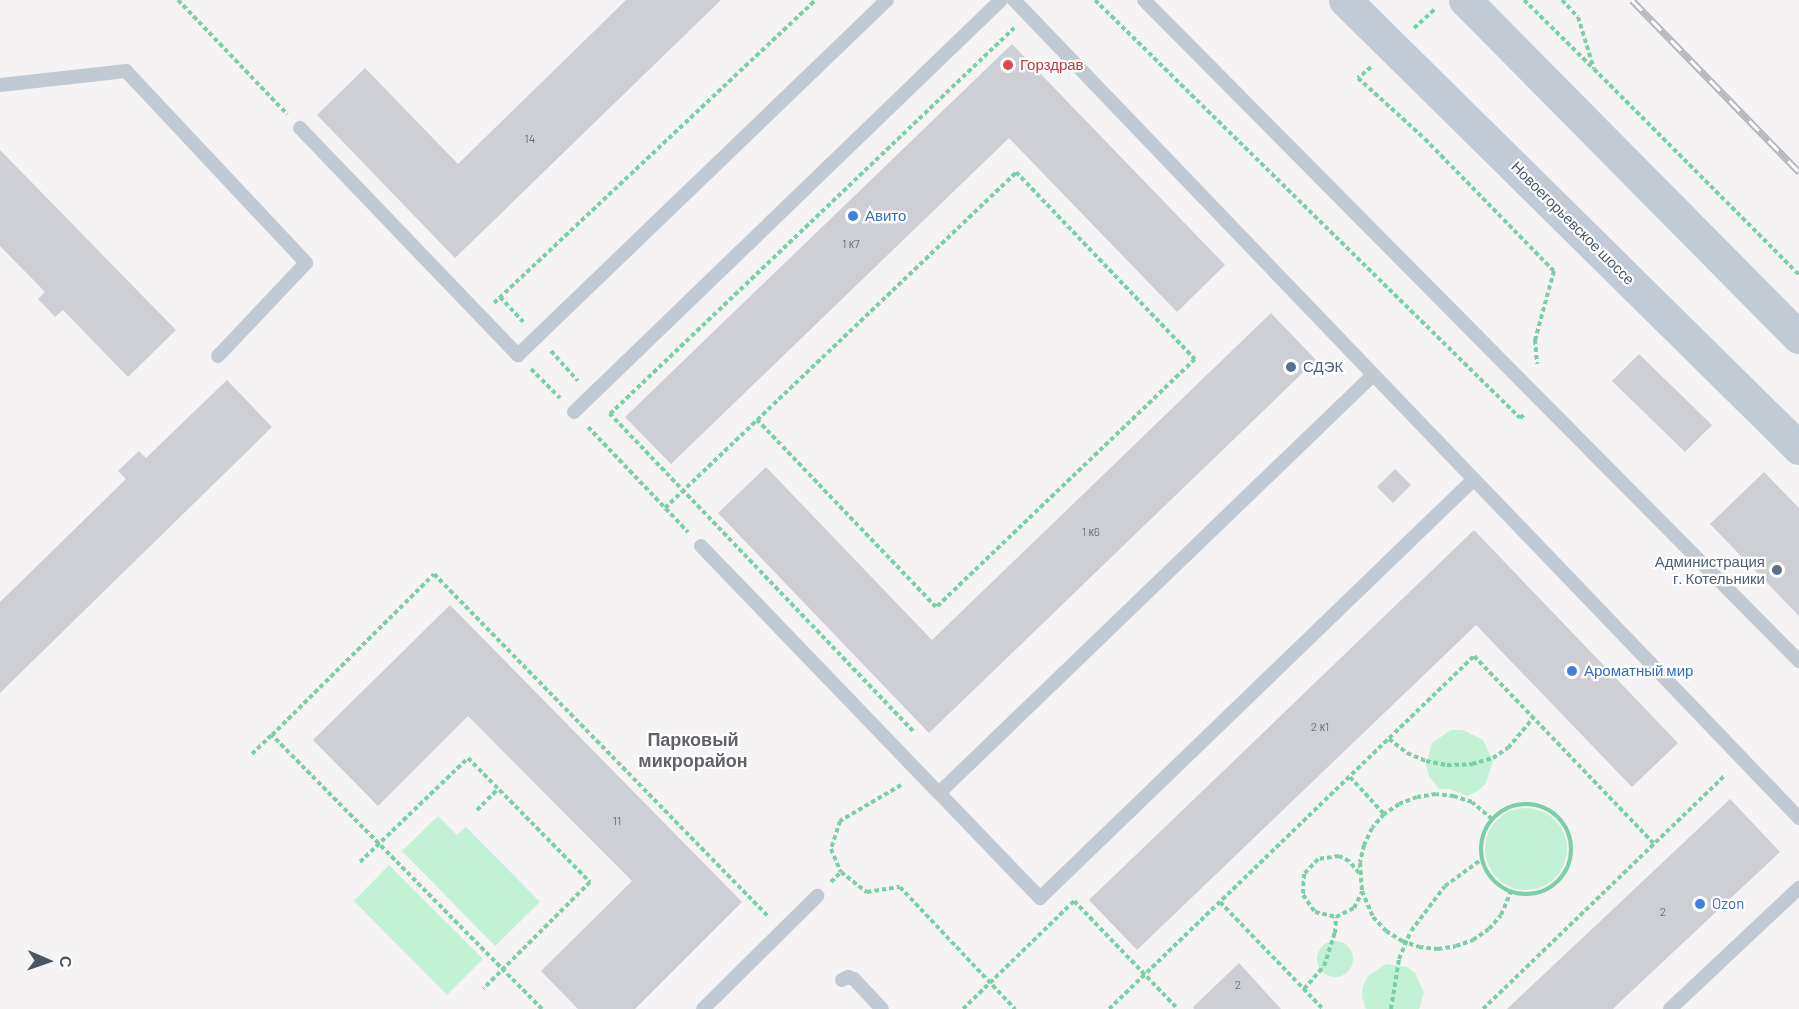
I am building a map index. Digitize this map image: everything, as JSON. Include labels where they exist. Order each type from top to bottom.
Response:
[{"type":"main road","name":"Новоегорьевское шоссе","points":[[1345,0],[1799,448]]},
{"type":"main road","points":[[1465,0],[1799,337]]},
{"type":"lane","points":[[300,128],[518,355],[887,0]]},
{"type":"lane","points":[[574,412],[1001,0]]},
{"type":"lane","points":[[1014,0],[1799,818]]},
{"type":"lane","points":[[1144,0],[1799,661]]},
{"type":"lane","points":[[0,85],[126,71],[306,263],[218,356]]},
{"type":"lane","points":[[939,793],[1373,375]]},
{"type":"lane","points":[[701,546],[1040,898],[1474,479]]},
{"type":"lane","points":[[1670,1009],[1799,888]]},
{"type":"lane","points":[[703,1009],[817,896]]},
{"type":"lane","points":[[842,980],[848,977],[854,980],[882,1009]]},
{"type":"path","points":[[178,0],[300,128]]},
{"type":"path","points":[[480,315],[815,0]]},
{"type":"path","points":[[1095,0],[1520,418]]},
{"type":"path","points":[[1524,0],[1799,275]]},
{"type":"path","points":[[1562,0],[1578,16],[1594,69]]},
{"type":"path","points":[[610,414],[1028,14]]},
{"type":"path","points":[[1358,78],[1425,139],[1554,271],[1535,340],[1535,361],[1540,369]]},
{"type":"path","points":[[665,508],[1016,172],[1195,359],[936,607],[757,420]]},
{"type":"path","points":[[500,297],[921,740]]},
{"type":"path","points":[[518,355],[701,546]]},
{"type":"path","points":[[252,754],[434,574],[782,931]]},
{"type":"path","points":[[1109,1009],[1474,657],[1654,844]]},
{"type":"path","points":[[1389,739],[1407,753],[1426,761],[1447,765],[1472,764],[1493,758],[1508,748],[1533,718]]},
{"type":"path","points":[[272,735],[542,1009]]},
{"type":"path","points":[[360,862],[468,758],[590,882],[483,989]]},
{"type":"path","points":[[920,774],[840,821],[831,849],[841,872],[867,892],[900,887],[1015,1009]]},
{"type":"path","points":[[1483,1009],[1725,776]]},
{"type":"path","points":[[1350,777],[1384,814]]},
{"type":"path","points":[[477,810],[498,789]]},
{"type":"path","points":[[1492,819],[1472,802],[1454,796],[1436,794],[1417,796],[1399,804],[1384,814],[1372,828],[1364,845],[1360,874],[1362,891],[1373,916],[1386,931],[1419,947],[1438,949],[1473,940],[1501,915],[1511,891]]},
{"type":"path","points":[[1518,804],[1533,804],[1546,808],[1558,816],[1571,841],[1567,869],[1559,881],[1534,894],[1511,891],[1495,882],[1482,859],[1481,843],[1492,819],[1505,809],[1518,804]]},
{"type":"path","points":[[1360,874],[1349,861],[1329,856],[1318,859],[1304,874],[1303,895],[1307,904],[1315,912],[1336,917],[1354,908],[1362,891]]},
{"type":"path","points":[[1391,1009],[1393,988],[1405,942],[1425,908],[1445,886],[1482,859]]},
{"type":"path","points":[[1056,882],[1178,1009]]},
{"type":"path","points":[[963,1009],[1074,901]]},
{"type":"path","points":[[1220,902],[1323,1009]]},
{"type":"path","points":[[1304,989],[1324,966],[1335,933],[1336,917]]},
{"type":"green space","points":[[1451,730],[1463,730],[1483,740],[1493,761],[1486,783],[1478,791],[1467,796],[1449,789],[1439,789],[1429,776],[1426,765],[1432,743]]},
{"type":"green space","points":[[1526,808],[1542,811],[1555,820],[1564,833],[1567,849],[1564,865],[1555,878],[1542,887],[1526,890],[1510,887],[1497,878],[1488,865],[1485,849],[1488,833],[1497,820],[1510,811]]},
{"type":"green space","points":[[438,816],[457,835],[466,827],[540,902],[495,946],[402,851]]},
{"type":"green space","points":[[389,865],[483,959],[447,995],[354,901]]},
{"type":"green space","points":[[1335,941],[1348,946],[1353,959],[1348,972],[1335,977],[1322,972],[1317,959],[1322,946]]},
{"type":"green space","points":[[1386,964],[1407,967],[1415,973],[1424,993],[1419,1009],[1366,1009],[1362,996],[1363,986],[1368,976]]},
{"type":"building","points":[[626,0],[721,0],[455,258],[317,115],[365,68],[458,164]]},
{"type":"building","points":[[1012,44],[1225,265],[1177,312],[1009,138],[671,464],[625,417]]},
{"type":"building","points":[[0,150],[176,330],[128,377],[63,310],[55,317],[38,299],[45,292],[0,246]]},
{"type":"building","points":[[1271,313],[1316,360],[929,733],[718,513],[766,467],[932,640]]},
{"type":"building","points":[[1639,354],[1712,425],[1685,452],[1612,381]]},
{"type":"building","points":[[227,380],[272,427],[0,693],[0,602],[126,479],[118,471],[139,451],[146,458]]},
{"type":"building","points":[[1395,469],[1411,485],[1393,503],[1377,487]]},
{"type":"building","name":"Администрация г. Котельники","points":[[1764,472],[1799,508],[1799,616],[1710,524]]},
{"type":"building","points":[[1474,530],[1678,743],[1632,787],[1476,625],[1137,950],[1089,900]]},
{"type":"building","points":[[450,605],[742,902],[635,1009],[578,1009],[541,971],[632,881],[468,716],[378,806],[313,740]]},
{"type":"building","points":[[1730,799],[1780,852],[1613,1009],[1507,1009]]},
{"type":"building","points":[[1239,963],[1281,1009],[1194,1009],[1193,1007]]},
{"type":"railway","points":[[1632,0],[1799,172]]},
{"type":"place","name":"Горздрав","points":[[1008,65]]},
{"type":"place","name":"Авито","points":[[853,216]]},
{"type":"place","name":"СДЭК","points":[[1291,367]]},
{"type":"place","name":"Администрация г. Котельники","points":[[1777,570]]},
{"type":"place","name":"Ароматный мир","points":[[1572,671]]},
{"type":"place","name":"Ozon","points":[[1700,904]]},
{"type":"district","name":"Парковый микрорайон","points":[[693,750]]}]
